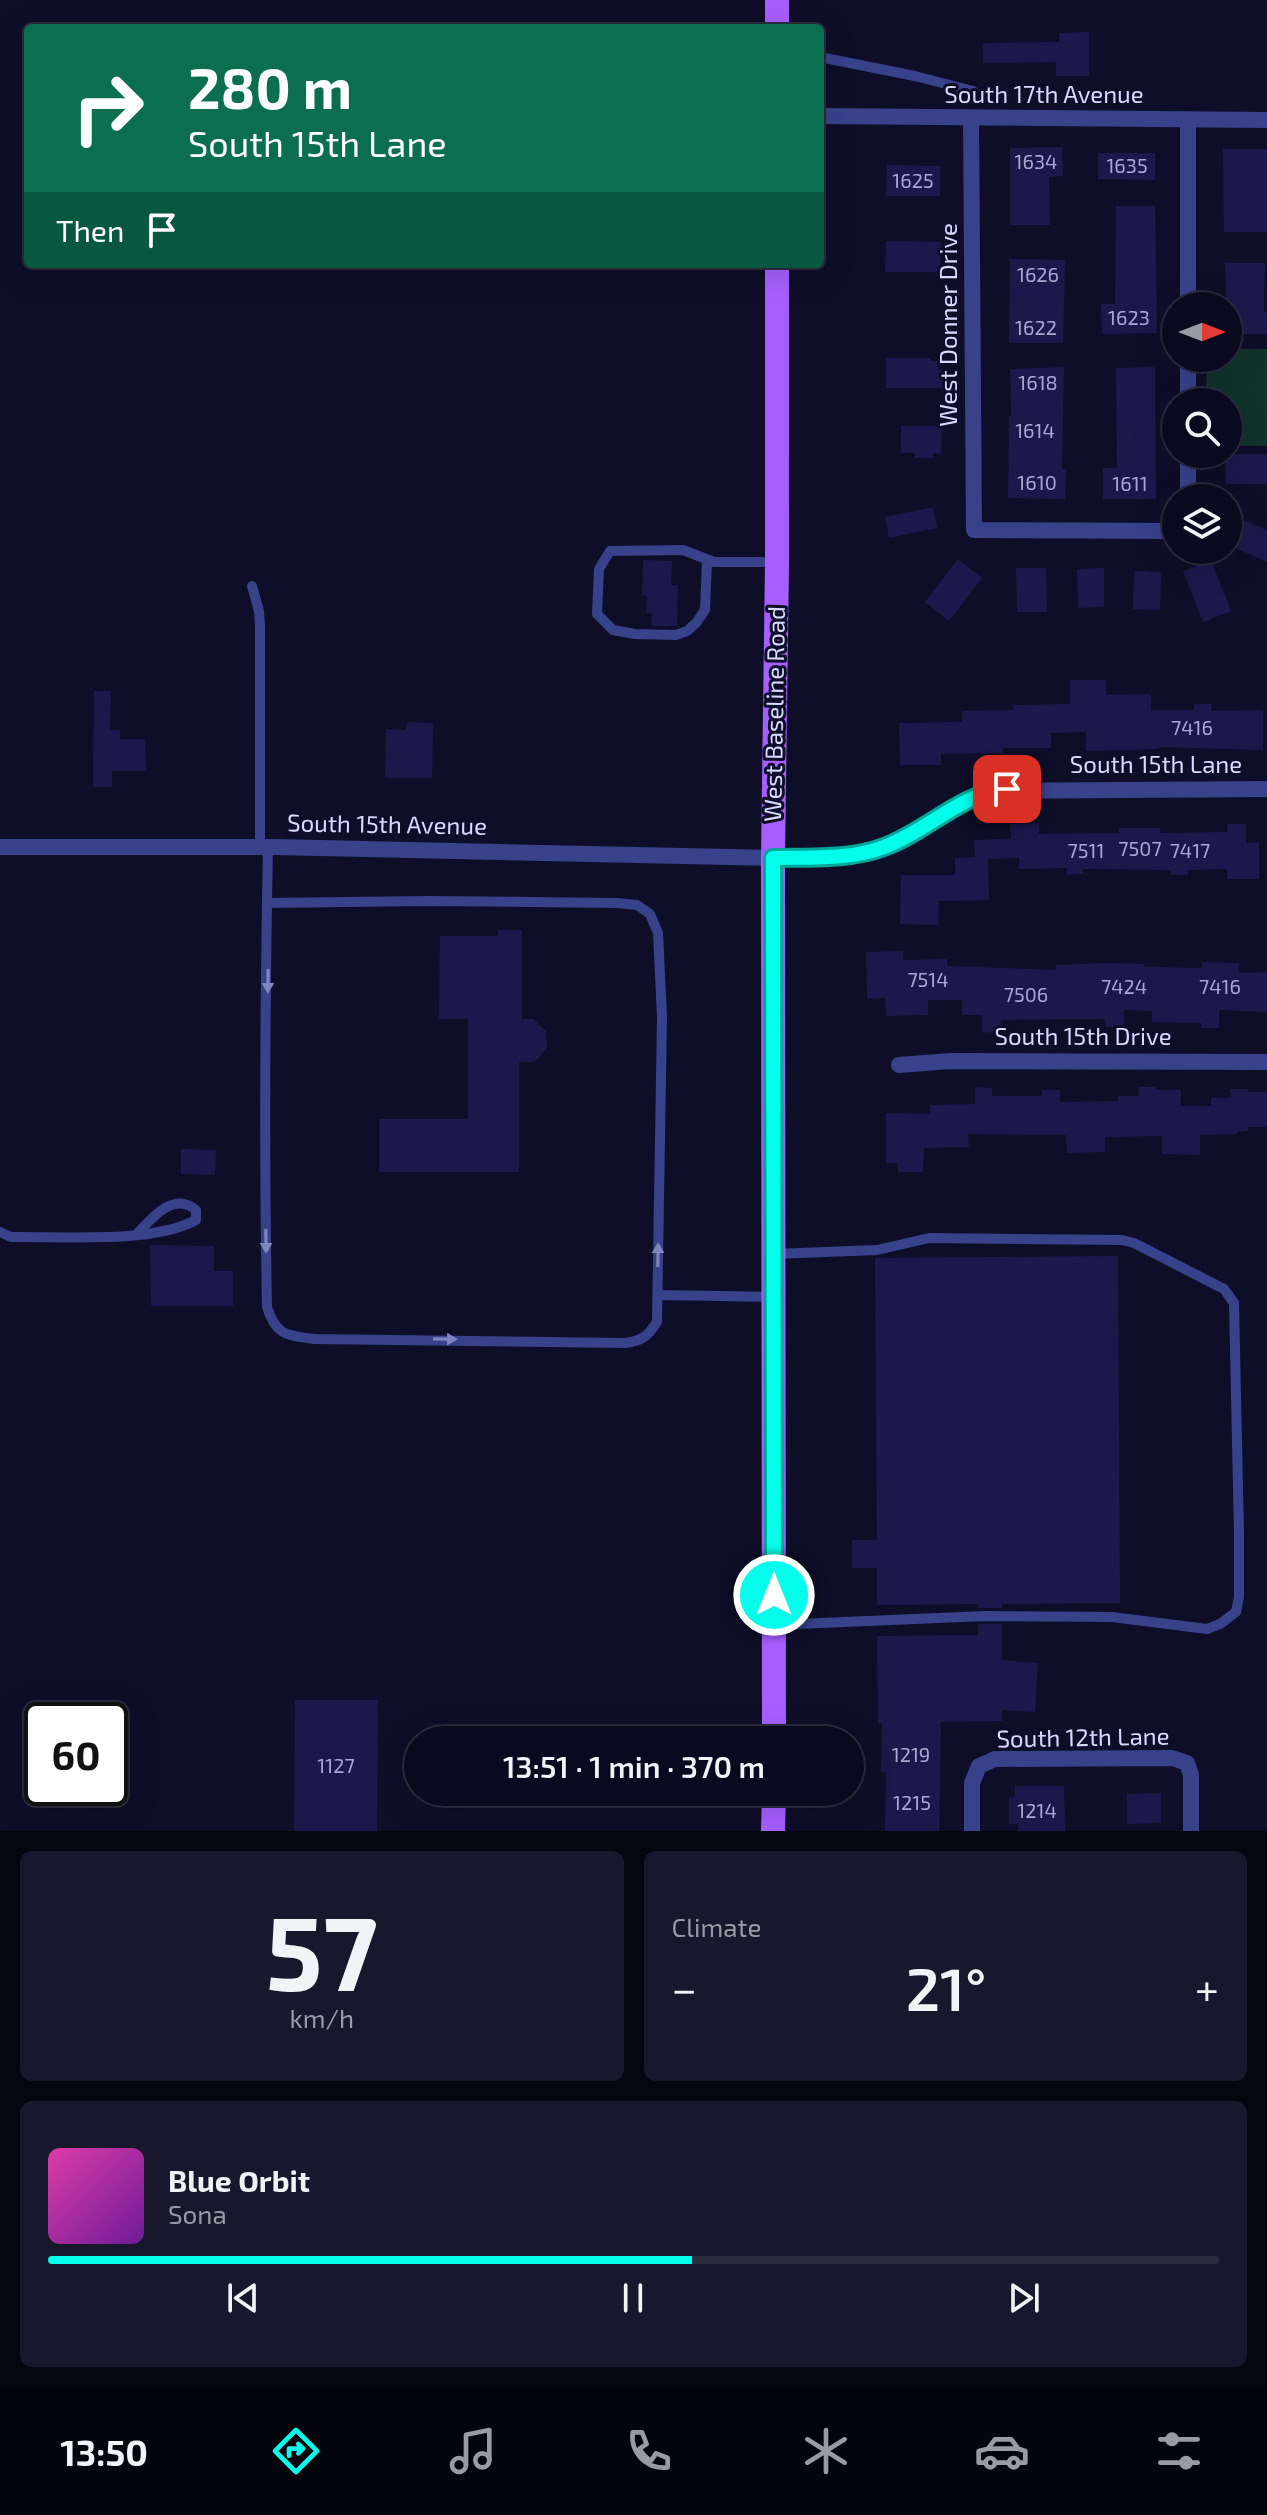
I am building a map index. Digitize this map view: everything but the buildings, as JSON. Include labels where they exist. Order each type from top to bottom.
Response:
[{"type":"main road","points":[[777,0],[777,24]]},
{"type":"main road","name":"West Baseline Road","points":[[774,1726],[773,858],[777,268]]},
{"type":"main road","points":[[773,1831],[774,1806]]},
{"type":"street","name":"South 17th Avenue","points":[[824,116],[1267,120]]},
{"type":"street","name":"West Donner Drive","points":[[971,119],[974,530],[1162,531]]},
{"type":"street","points":[[1188,120],[1188,292]]},
{"type":"street","name":"South 15th Lane","points":[[773,858],[839,856],[881,848],[904,838],[972,796],[987,791],[1267,789]]},
{"type":"street","name":"South 15th Avenue","points":[[0,847],[264,847],[773,858]]},
{"type":"street","name":"South 15th Drive","points":[[899,1065],[950,1061],[1267,1062]]},
{"type":"street","name":"South 12th Lane","points":[[972,1831],[972,1783],[979,1766],[995,1759],[1172,1758],[1187,1763],[1191,1775],[1191,1831]]},
{"type":"lane","points":[[824,58],[973,91]]},
{"type":"lane","points":[[707,560],[705,610],[687,631],[676,635],[623,633],[613,630],[597,614],[599,569],[610,551],[683,550],[707,560],[777,562]]},
{"type":"lane","points":[[252,586],[260,627],[267,903],[267,1307],[272,1322],[279,1331],[290,1336],[314,1339],[625,1343],[640,1341],[649,1334],[657,1322],[662,1017],[658,933],[650,914],[637,905],[617,903],[267,903]]},
{"type":"lane","points":[[0,1232],[11,1237],[137,1234],[165,1232],[196,1220],[196,1210],[189,1204],[179,1203],[163,1208],[137,1234]]},
{"type":"lane","points":[[773,1254],[877,1250],[929,1238],[1122,1240],[1134,1243],[1224,1289],[1234,1303],[1239,1534],[1239,1597],[1236,1612],[1207,1629],[1112,1617],[1048,1616],[774,1625]]},
{"type":"lane","points":[[658,1295],[773,1297]]},
{"type":"green space","points":[[1242,349],[1267,349],[1267,446],[1242,446],[1242,388],[1206,388],[1207,372],[1242,372]]},
{"type":"route","points":[[774,1595],[773,858],[839,856],[881,848],[904,838],[972,796],[1007,789]]}]
